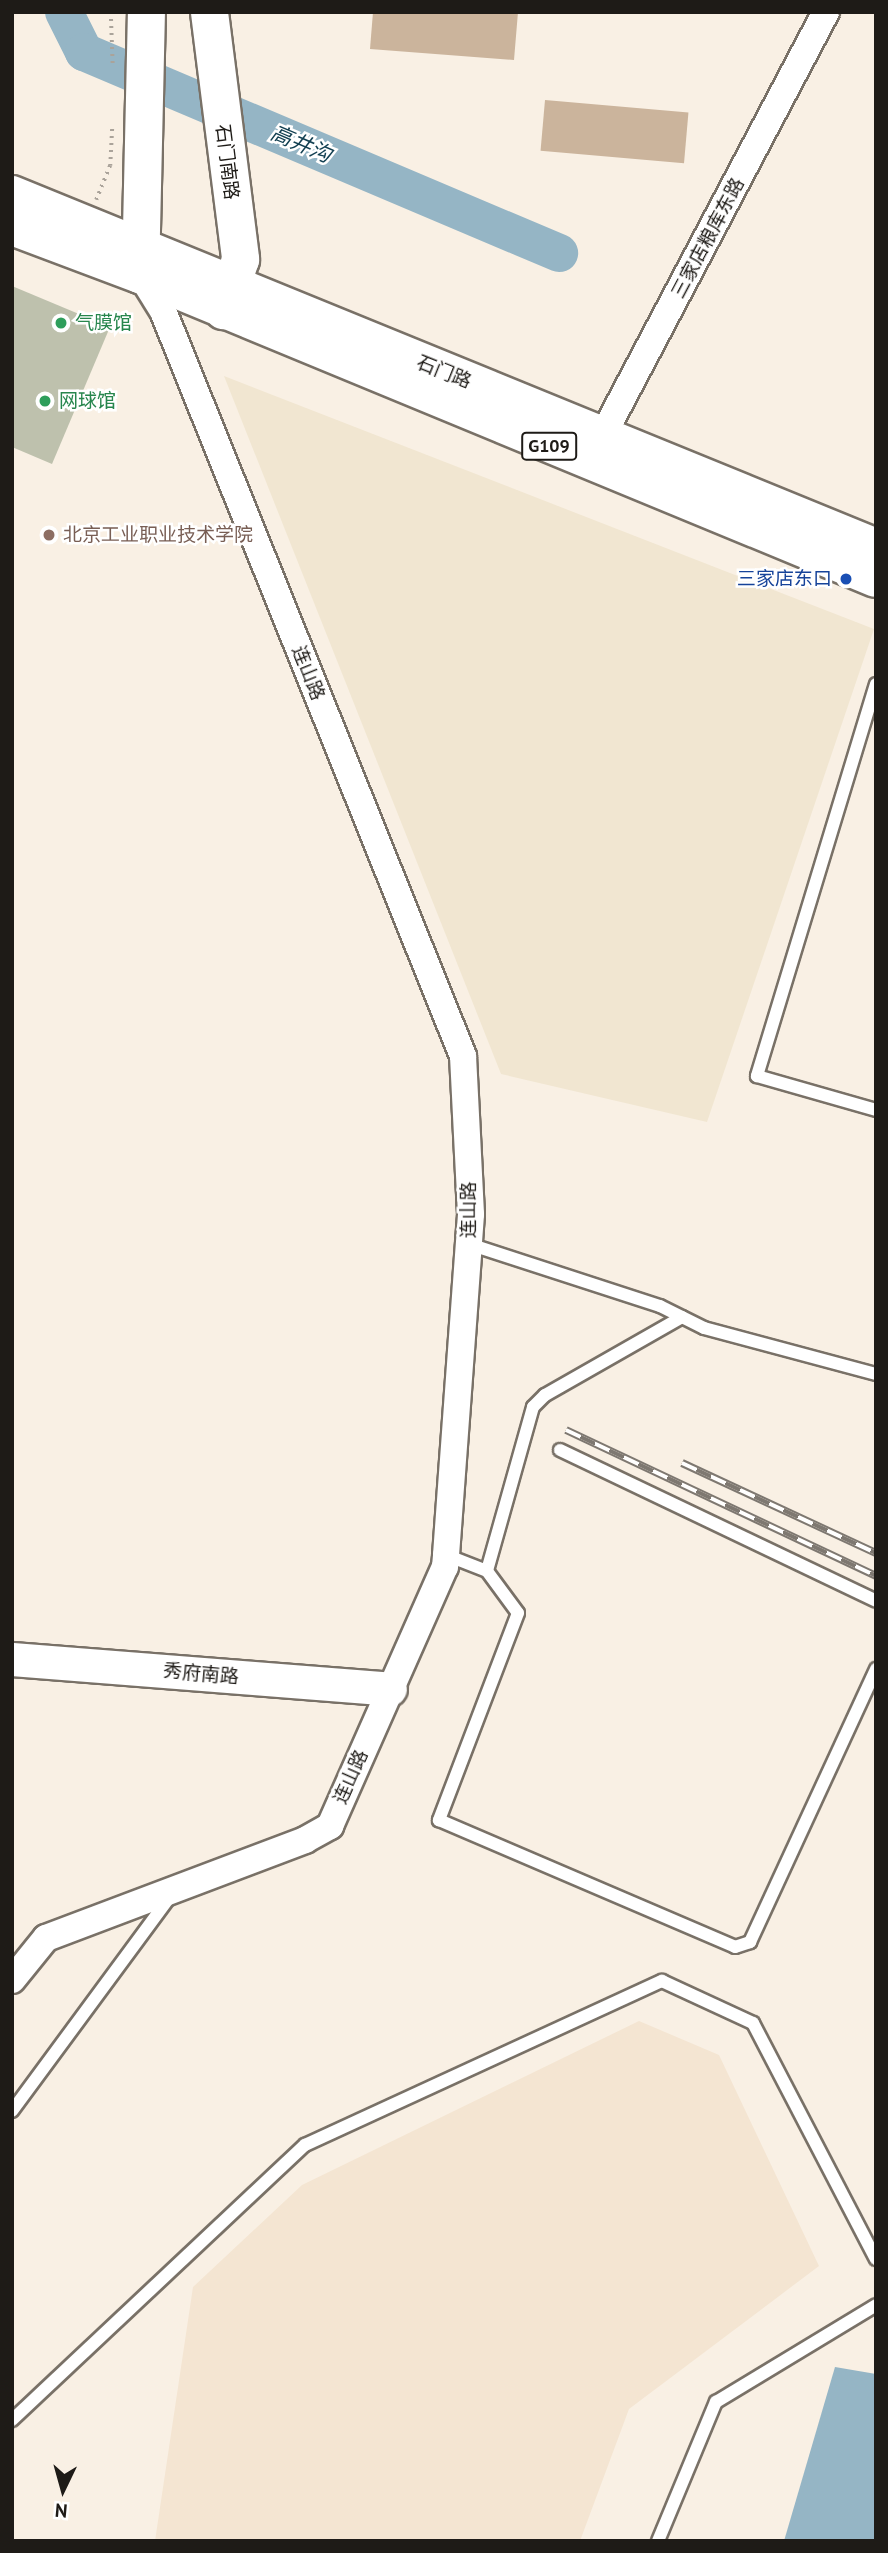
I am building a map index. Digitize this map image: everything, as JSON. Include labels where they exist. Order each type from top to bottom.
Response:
[{"type":"highway","name":"石门路","points":[[12,195],[86,225],[140,260]]},
{"type":"highway","name":"石门路","points":[[12,226],[140,260],[595,449],[876,578]]},
{"type":"highway","name":"石门路","points":[[595,449],[876,548]]},
{"type":"main road","name":"石门南路","points":[[209,12],[240,259],[228,298]]},
{"type":"main road","points":[[136,33],[130,124],[140,260]]},
{"type":"street","name":"三家店粮库东路","points":[[595,449],[826,12]]},
{"type":"street","name":"连山路","points":[[12,1980],[46,1938],[176,1889],[330,1826],[445,1567],[446,1555],[469,1244],[463,1056],[140,260]]},
{"type":"street","name":"秀府南路","points":[[12,1659],[390,1689]]},
{"type":"lane","points":[[876,684],[757,1076],[876,1110]]},
{"type":"lane","points":[[469,1244],[682,1317],[704,1328],[876,1374]]},
{"type":"lane","points":[[486,1571],[533,1407],[545,1395],[682,1317]]},
{"type":"lane","points":[[560,1450],[876,1601]]},
{"type":"lane","points":[[446,1555],[486,1571],[517,1613],[439,1820],[735,1947],[750,1942],[876,1669]]},
{"type":"lane","points":[[12,2111],[176,1889]]},
{"type":"lane","points":[[12,2420],[305,2145],[662,1981],[753,2023],[876,2259]]},
{"type":"lane","points":[[658,2541],[716,2402],[876,2305]]},
{"type":"path","points":[[111,12],[136,33]]},
{"type":"path","points":[[86,225],[130,124]]},
{"type":"shaded area","points":[[224,376],[874,629],[707,1122],[501,1074]]},
{"type":"shaded area","points":[[639,2021],[719,2055],[819,2266],[629,2409],[580,2541],[155,2541],[193,2287],[302,2185]]},
{"type":"green space","name":"网球馆","points":[[12,286],[110,327],[52,464],[12,447]]},
{"type":"water","points":[[835,2367],[876,2374],[876,2541],[784,2541]]},
{"type":"building","points":[[373,12],[518,12],[514,60],[370,49]]},
{"type":"building","points":[[545,100],[688,113],[684,163],[541,151]]},
{"type":"waterway","name":"高井沟","points":[[64,12],[84,52],[559,253]]},
{"type":"railway","points":[[566,1430],[876,1576]]},
{"type":"railway","points":[[682,1463],[876,1553]]},
{"type":"place","name":"气膜馆","points":[[61,323]]},
{"type":"place","name":"网球馆","points":[[45,401]]},
{"type":"place","name":"北京工业职业技术学院","points":[[49,535]]},
{"type":"place","name":"三家店东口","points":[[846,579]]}]
